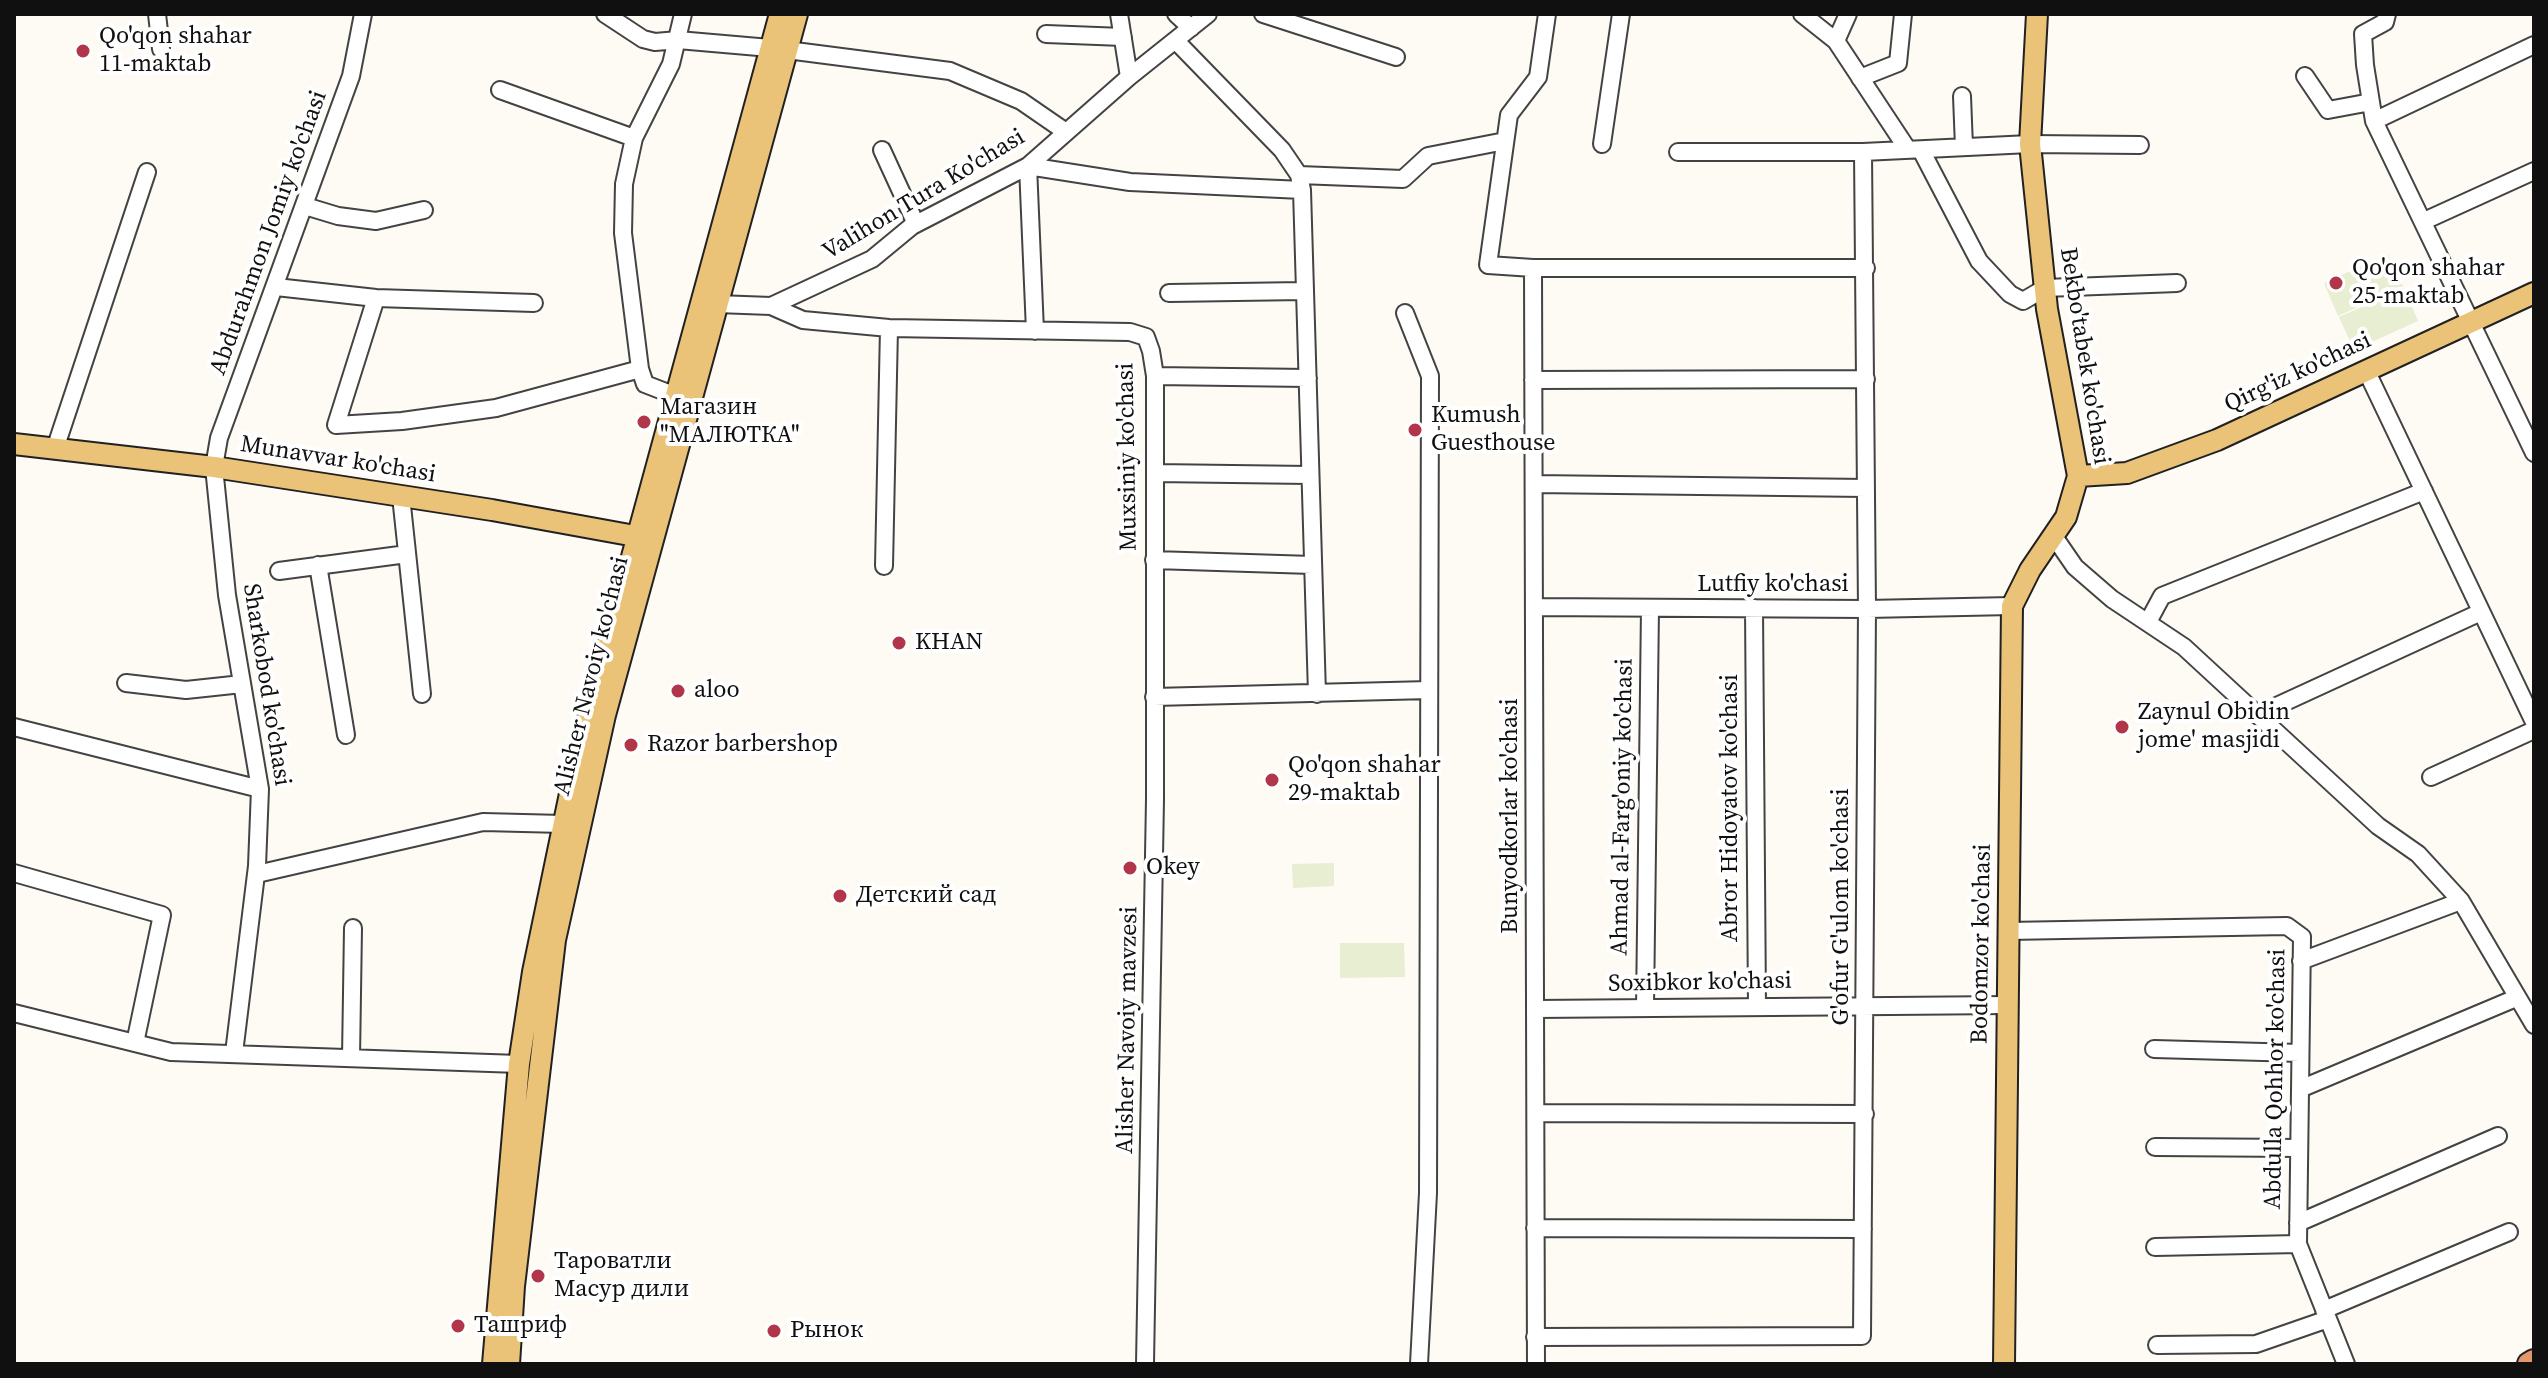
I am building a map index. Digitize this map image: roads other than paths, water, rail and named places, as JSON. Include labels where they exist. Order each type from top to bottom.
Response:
[{"type":"main road","name":"Alisher Navoiy ko'chasi","points":[[493,1364],[519,1064],[533,972],[563,824],[644,537],[717,304],[779,49],[780,14]]},
{"type":"main road","name":"Alisher Navoiy ko'chasi","points":[[509,1364],[514,1286],[555,940],[676,396],[779,49],[797,14]]},
{"type":"main road","name":"Bekbo'tabek ko'chasi","points":[[2037,14],[2030,144],[2045,288],[2078,476],[2075,496],[2055,538]]},
{"type":"main road","name":"Qirg'iz ko'chasi","points":[[2078,476],[2127,473],[2202,446],[2534,293]]},
{"type":"main road","name":"Munavvar ko'chasi","points":[[14,444],[214,467],[644,537]]},
{"type":"main road","name":"Bodomzor ko'chasi","points":[[2004,1364],[2012,606],[2030,570],[2055,538]]},
{"type":"street","points":[[157,14],[161,49]]},
{"type":"street","name":"Abdurahmon Jomiy ko'chasi","points":[[214,467],[219,438],[351,76],[363,14]]},
{"type":"street","points":[[605,14],[643,39],[779,49],[950,71],[1021,101],[1066,132]]},
{"type":"street","points":[[676,396],[645,384],[640,369],[623,233],[624,184],[634,138],[671,64],[683,14]]},
{"type":"street","points":[[1119,14],[1129,77]]},
{"type":"street","points":[[1176,14],[1191,28]]},
{"type":"street","name":"Valihon Tura Ko'chasi","points":[[717,304],[771,306],[872,259],[916,224],[1028,166],[1129,77],[1208,14]]},
{"type":"street","points":[[1263,14],[1396,57]]},
{"type":"street","points":[[1547,14],[1538,77],[1509,115],[1488,265],[1533,268],[1866,268]]},
{"type":"street","points":[[1602,144],[1621,14]]},
{"type":"street","points":[[1802,14],[1836,41],[1915,150],[1960,231],[1993,278],[2023,301],[2045,288],[2177,283]]},
{"type":"street","points":[[1836,41],[1848,14]]},
{"type":"street","points":[[1860,78],[1898,63],[1903,14]]},
{"type":"street","points":[[2387,14],[2385,22],[2363,34],[2374,121],[2473,320],[2534,453]]},
{"type":"street","points":[[1046,34],[1123,37]]},
{"type":"street","points":[[1176,41],[1282,150],[1301,182],[1317,694]]},
{"type":"street","points":[[2374,121],[2534,45]]},
{"type":"street","points":[[2305,76],[2328,110],[2371,102]]},
{"type":"street","points":[[500,90],[634,138]]},
{"type":"street","points":[[1962,96],[1964,147]]},
{"type":"street","points":[[1035,331],[1028,166],[1130,182],[1403,179],[1428,156],[1505,141]]},
{"type":"street","points":[[1678,152],[1863,152],[2030,144],[2140,145]]},
{"type":"street","points":[[882,150],[916,224]]},
{"type":"street","name":"G'ofur G'ulom ko'chasi","points":[[1535,1337],[1862,1336],[1867,609],[1863,152]]},
{"type":"street","points":[[2424,221],[2534,171]]},
{"type":"street","points":[[55,449],[147,172]]},
{"type":"street","points":[[305,206],[338,216],[376,221],[424,210]]},
{"type":"street","name":"Bunyodkorlar ko'chasi","points":[[1533,268],[1536,1364]]},
{"type":"street","points":[[276,287],[376,298],[534,303]]},
{"type":"street","points":[[1169,293],[1303,291]]},
{"type":"street","points":[[376,298],[336,425],[402,421],[518,401],[640,369]]},
{"type":"street","name":"Muxsiniy ko'chasi","points":[[771,306],[803,320],[889,328],[1130,332],[1146,337],[1155,376],[1154,697]]},
{"type":"street","points":[[1405,313],[1430,376],[1428,1193],[1419,1364]]},
{"type":"street","points":[[884,566],[889,328]]},
{"type":"street","points":[[2366,370],[2534,722]]},
{"type":"street","points":[[1155,376],[1308,378]]},
{"type":"street","points":[[1533,380],[1866,379]]},
{"type":"street","name":"Sharkobod ko'chasi","points":[[214,467],[227,595],[260,789],[257,874],[234,1053]]},
{"type":"street","points":[[1155,473],[1309,475]]},
{"type":"street","points":[[1534,484],[1866,488]]},
{"type":"street","points":[[2148,622],[2162,596],[2424,491]]},
{"type":"street","points":[[401,496],[422,694]]},
{"type":"street","points":[[2055,538],[2075,567],[2184,647],[2378,826],[2418,854],[2461,901],[2534,1025]]},
{"type":"street","points":[[279,571],[407,554]]},
{"type":"street","points":[[1154,560],[1312,565]]},
{"type":"street","points":[[318,565],[346,735]]},
{"type":"street","name":"Lutfiy ko'chasi","points":[[1534,607],[1867,609],[2012,606]]},
{"type":"street","name":"Ahmad al-Farg'oniy ko'chasi","points":[[1645,1008],[1650,608]]},
{"type":"street","name":"Abror Hidoyatov ko'chasi","points":[[1754,608],[1757,1006]]},
{"type":"street","points":[[2257,715],[2481,612]]},
{"type":"street","points":[[126,683],[186,690],[242,684]]},
{"type":"street","points":[[1154,697],[1429,690]]},
{"type":"street","name":"Alisher Navoiy mavzesi","points":[[1145,1364],[1154,697]]},
{"type":"street","points":[[14,727],[260,789]]},
{"type":"street","points":[[2431,777],[2534,730]]},
{"type":"street","points":[[257,874],[483,822],[563,824]]},
{"type":"street","points":[[14,873],[162,915],[135,1043]]},
{"type":"street","points":[[2301,961],[2461,901]]},
{"type":"street","name":"Abdulla Qohhor ko'chasi","points":[[2008,931],[2287,926],[2302,937],[2298,1244],[2346,1364]]},
{"type":"street","points":[[351,1058],[353,928]]},
{"type":"street","points":[[2300,1089],[2516,998]]},
{"type":"street","name":"Soxibkor ko'chasi","points":[[1536,1009],[2008,1005]]},
{"type":"street","points":[[14,1013],[171,1052],[519,1064]]},
{"type":"street","points":[[2154,1049],[2300,1053]]},
{"type":"street","points":[[1536,1113],[1865,1114]]},
{"type":"street","points":[[2298,1223],[2498,1136]]},
{"type":"street","points":[[2155,1147],[2299,1148]]},
{"type":"street","points":[[1535,1228],[1863,1229]]},
{"type":"street","points":[[2157,1345],[2256,1344],[2509,1232]]},
{"type":"street","points":[[2155,1247],[2298,1244]]},
{"type":"place","name":"Qo'qon shahar 11-maktab","points":[[83,51]]},
{"type":"place","name":"Qo'qon shahar 25-maktab","points":[[2336,283]]},
{"type":"place","name":"Магазин \"МАЛЮТКА\"","points":[[644,422]]},
{"type":"place","name":"Kumush Guesthouse","points":[[1415,430]]},
{"type":"place","name":"KHAN","points":[[899,643]]},
{"type":"place","name":"aloo","points":[[678,691]]},
{"type":"place","name":"Zaynul Obidin jome' masjidi","points":[[2122,727]]},
{"type":"place","name":"Razor barbershop","points":[[631,745]]},
{"type":"place","name":"Qo'qon shahar 29-maktab","points":[[1272,780]]},
{"type":"place","name":"Okey","points":[[1130,868]]},
{"type":"place","name":"Детский сад","points":[[840,896]]},
{"type":"place","name":"Тароватли Масур дили","points":[[538,1276]]},
{"type":"place","name":"Ташриф","points":[[458,1326]]},
{"type":"place","name":"Рынок","points":[[774,1331]]}]
